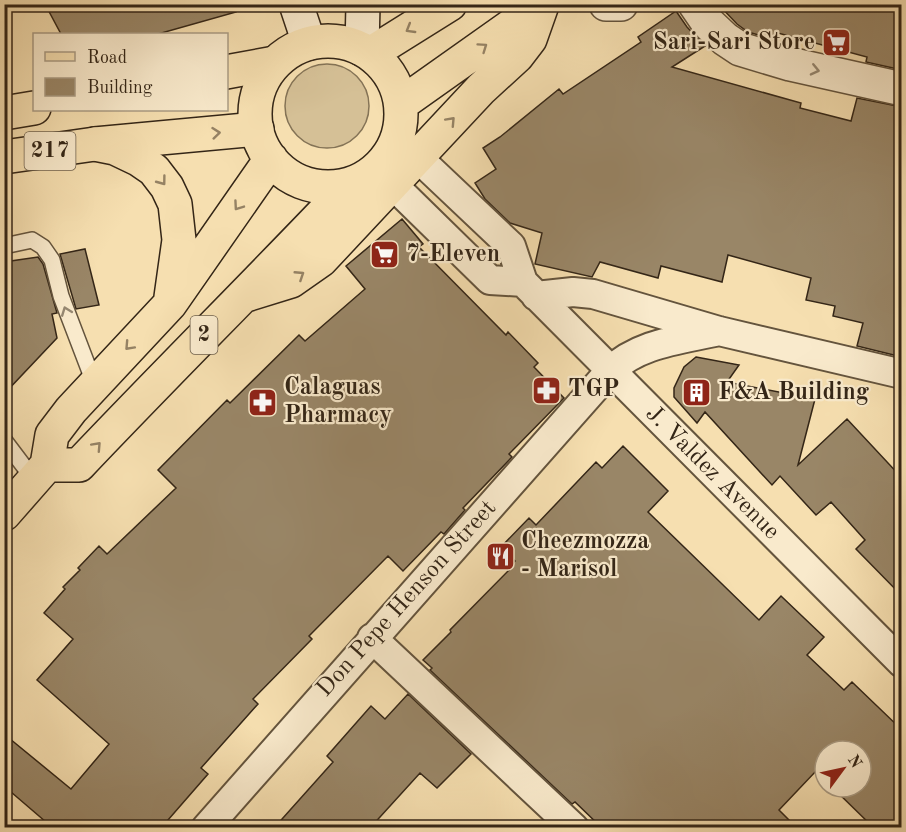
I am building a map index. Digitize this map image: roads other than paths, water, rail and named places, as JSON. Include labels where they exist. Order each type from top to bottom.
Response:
[{"type":"main road","points":[[366,51],[450,4]]},
{"type":"main road","points":[[400,104],[542,4]]},
{"type":"main road","points":[[246,295],[291,281],[313,266],[481,89],[517,56],[530,39],[542,4]]},
{"type":"main road","name":"2","points":[[345,42],[366,51],[385,67],[395,85],[400,104],[400,124],[395,144],[377,167],[352,183],[330,187],[308,184],[287,174],[271,159],[257,129],[258,94],[265,78],[275,63],[290,51],[309,43],[345,42]]},
{"type":"main road","points":[[228,72],[275,63]]},
{"type":"main road","name":"217","points":[[4,113],[33,108]]},
{"type":"main road","name":"217","points":[[4,158],[95,144],[257,129]]},
{"type":"main road","points":[[95,144],[115,148],[154,170],[167,187],[175,204],[179,240],[170,304]]},
{"type":"main road","name":"2","points":[[271,159],[170,304],[71,410],[52,435],[41,473],[79,465],[352,183]]},
{"type":"main road","points":[[4,514],[41,473]]},
{"type":"street","points":[[296,4],[309,43]]},
{"type":"street","points":[[363,4],[366,51]]},
{"type":"street","points":[[606,4],[621,4]]},
{"type":"street","points":[[695,4],[708,23],[740,49],[790,64],[902,89]]},
{"type":"street","name":"J. Valdez Avenue","points":[[417,157],[511,246],[530,289],[902,663]]},
{"type":"street","points":[[392,184],[490,280],[530,289],[593,294],[719,331],[902,374]]},
{"type":"street","name":"Don Pepe Henson Street","points":[[206,828],[610,371],[623,359],[643,349],[719,331]]},
{"type":"street","points":[[372,638],[574,828]]},
{"type":"lane","points":[[4,246],[32,240],[43,247],[52,260],[61,296],[95,385]]},
{"type":"lane","points":[[4,440],[41,473]]},
{"type":"place","name":"Sari-Sari Store","points":[[836,43]]},
{"type":"place","name":"7-Eleven","points":[[385,255]]},
{"type":"place","name":"TGP","points":[[547,390]]},
{"type":"place","name":"F&A Building","points":[[697,393]]},
{"type":"place","name":"Calaguas Pharmacy","points":[[263,402]]},
{"type":"place","name":"Cheezmozza - Marisol","points":[[500,556]]}]
